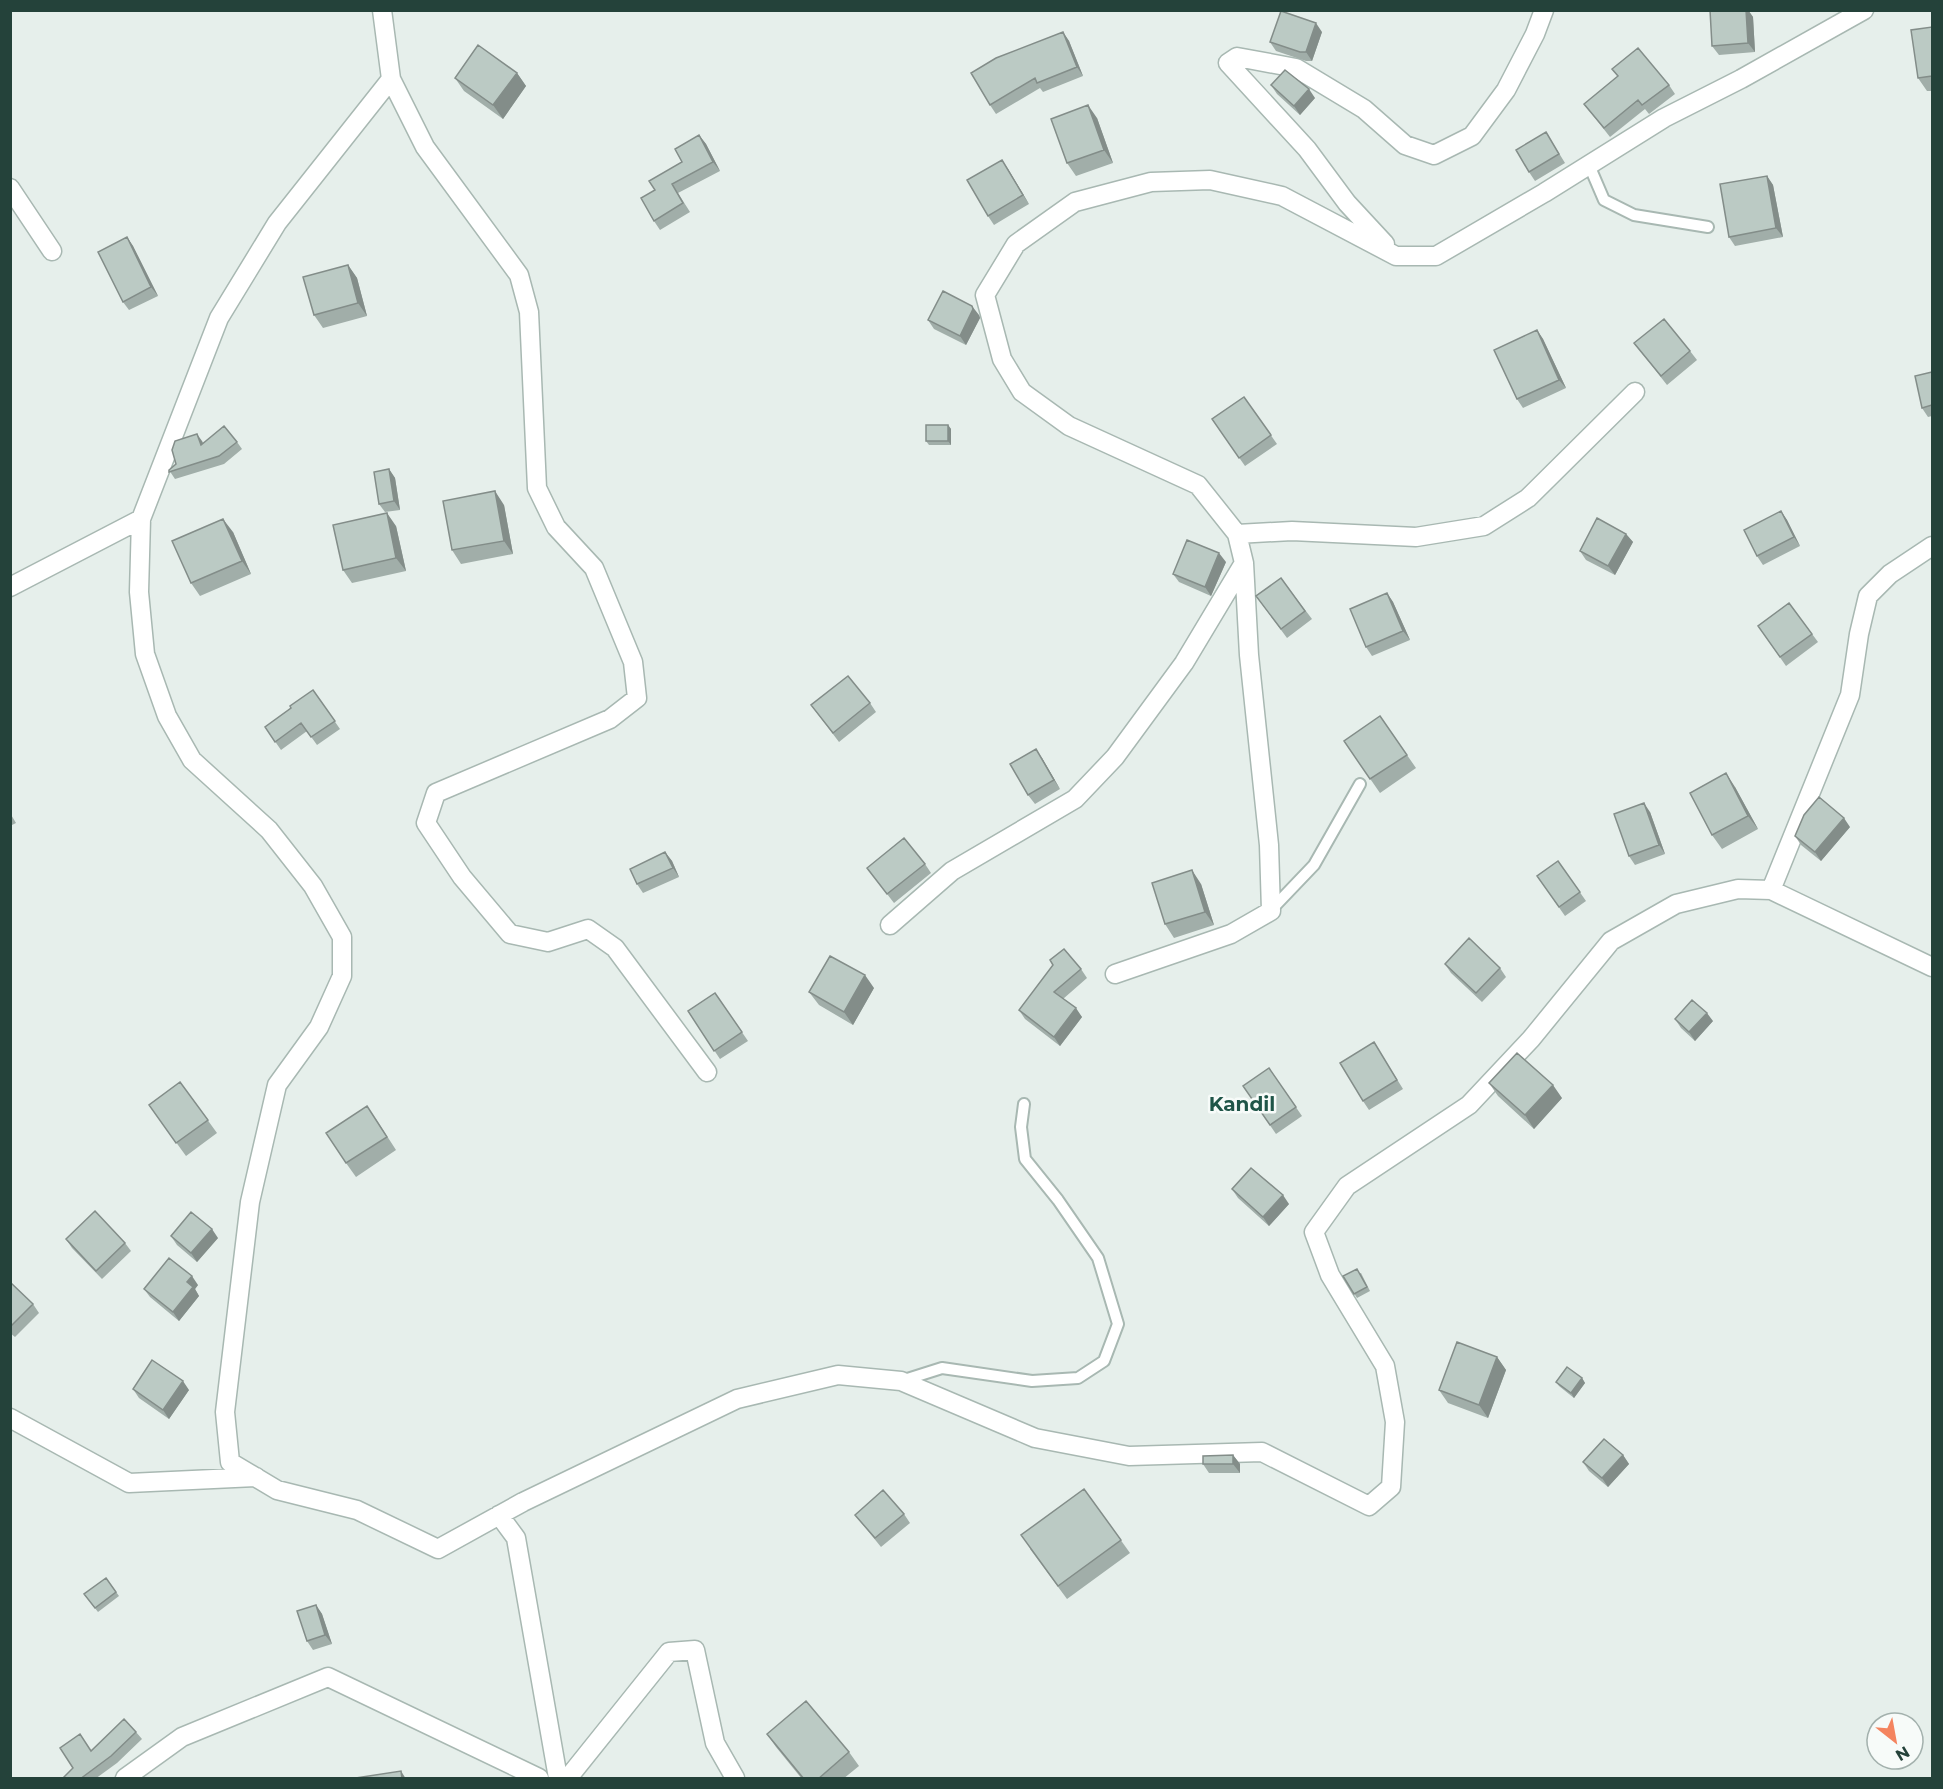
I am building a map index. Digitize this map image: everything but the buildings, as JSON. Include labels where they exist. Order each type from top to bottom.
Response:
[{"type":"street","points":[[382,10],[391,79],[424,147],[519,275],[529,312],[537,488],[556,527],[594,567],[633,662],[637,698],[610,719],[436,793],[426,823],[462,877],[510,934],[549,942],[588,929],[615,948],[708,1072]]},
{"type":"street","points":[[1396,256],[1347,202],[1307,149],[1228,63],[1237,57],[1296,68],[1364,110],[1406,145],[1434,155],[1472,136],[1506,90],[1535,34],[1544,10]]},
{"type":"street","points":[[1115,974],[1231,934],[1271,911],[1269,845],[1249,655],[1244,563],[1237,534],[1198,485],[1069,426],[1022,392],[1002,359],[985,295],[1016,244],[1075,202],[1151,182],[1209,180],[1282,196],[1396,256],[1436,256],[1664,118],[1742,79],[1864,10]]},
{"type":"street","points":[[391,79],[277,223],[219,318],[141,519],[139,592],[146,654],[167,716],[192,759],[277,840],[313,886],[342,937],[342,976],[319,1027],[277,1085],[250,1202],[225,1412],[230,1462],[256,1478],[277,1490],[357,1510],[438,1549],[499,1515],[737,1399],[838,1374],[901,1381],[1035,1438],[1129,1456],[1262,1452],[1369,1506],[1391,1487],[1395,1422],[1385,1366],[1330,1275],[1314,1232],[1347,1186],[1468,1105],[1531,1039],[1611,941],[1676,904],[1738,889],[1771,890],[1932,967]]},
{"type":"street","points":[[10,188],[52,251]]},
{"type":"street","points":[[1237,534],[1292,531],[1416,537],[1484,526],[1528,498],[1635,392]]},
{"type":"street","points":[[10,587],[141,519]]},
{"type":"street","points":[[1771,890],[1850,696],[1859,634],[1868,596],[1890,574],[1932,546]]},
{"type":"street","points":[[890,925],[952,871],[1075,799],[1115,758],[1184,663],[1244,563]]},
{"type":"street","points":[[10,1418],[129,1483],[256,1478]]},
{"type":"street","points":[[499,1515],[516,1538],[558,1779]]},
{"type":"street","points":[[567,1779],[669,1652],[695,1650],[715,1743],[735,1779]]},
{"type":"street","points":[[125,1779],[182,1737],[328,1677],[539,1779]]},
{"type":"lane","points":[[1589,165],[1604,200],[1634,216],[1708,228]]},
{"type":"lane","points":[[1271,911],[1314,865],[1360,784]]},
{"type":"lane","points":[[901,1381],[942,1368],[1032,1381],[1078,1378],[1104,1361],[1118,1324],[1098,1258],[1058,1200],[1025,1159],[1021,1127],[1023,1104]]},
{"type":"district","name":"Kandil","points":[[1242,1104]]}]
